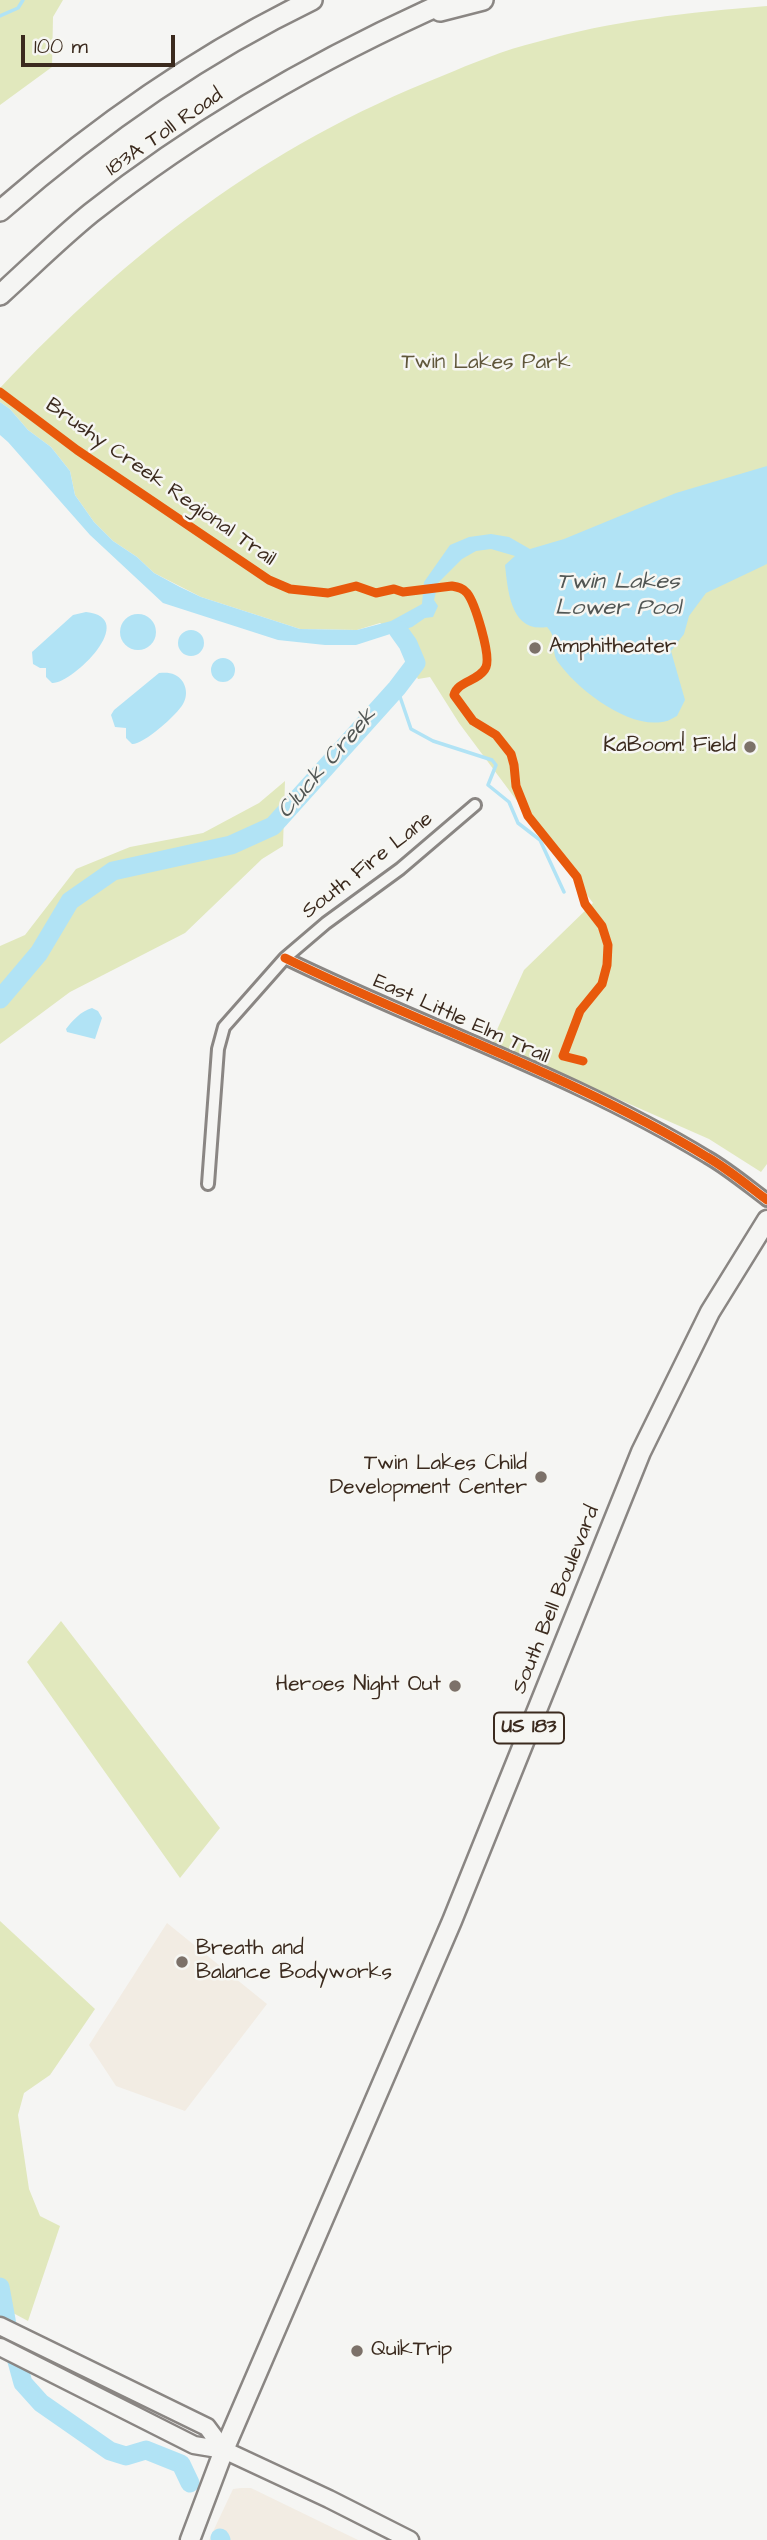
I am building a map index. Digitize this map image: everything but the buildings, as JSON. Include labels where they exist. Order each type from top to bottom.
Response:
[{"type":"highway","points":[[270,20],[296,0]]},
{"type":"highway","name":"183A Toll Road","points":[[0,211],[119,115],[218,50],[312,0]]},
{"type":"highway","name":"183A Toll Road","points":[[0,295],[89,215],[213,125],[316,65],[451,0]]},
{"type":"highway","points":[[405,20],[483,0]]},
{"type":"main road","name":"South Bell Boulevard","points":[[224,2450],[452,1920],[642,1452],[710,1312],[767,1220]]},
{"type":"main road","points":[[0,2326],[207,2427],[224,2450]]},
{"type":"main road","points":[[0,2347],[194,2445],[224,2450],[410,2540]]},
{"type":"main road","name":"US 183","points":[[190,2540],[224,2450]]},
{"type":"street","name":"South Fire Lane","points":[[208,1184],[218,1049],[224,1027],[285,958],[326,923],[400,869],[475,805]]},
{"type":"street","name":"East Little Elm Trail","points":[[285,958],[358,994],[476,1043],[675,1138],[710,1159],[767,1200]]},
{"type":"shaded area","points":[[167,1923],[267,2004],[185,2111],[116,2086],[89,2045]]},
{"type":"shaded area","points":[[251,2488],[358,2540],[209,2540],[233,2489]]},
{"type":"green space","points":[[0,0],[63,0],[53,17],[52,67],[0,105]]},
{"type":"green space","name":"Twin Lakes Park","points":[[767,6],[767,1164],[761,1172],[709,1139],[491,1043],[524,970],[593,903],[459,723],[430,677],[418,679],[393,632],[380,623],[357,630],[300,629],[201,597],[154,573],[137,557],[113,541],[94,522],[75,495],[70,471],[51,447],[28,430],[10,409],[0,402],[0,388],[99,291],[203,207],[258,169],[377,104],[489,57],[525,45],[593,28],[651,18]]},
{"type":"green space","points":[[285,781],[283,846],[262,859],[185,933],[70,992],[0,1044],[0,946],[25,935],[76,869],[130,847],[203,833],[259,803]]},
{"type":"green space","points":[[61,1621],[220,1828],[180,1878],[27,1662]]},
{"type":"green space","points":[[0,1921],[95,2009],[50,2075],[24,2093],[18,2115],[29,2189],[40,2216],[60,2226],[28,2321],[0,2306]]},
{"type":"water","name":"Twin Lakes Lower Pool","points":[[0,402],[10,409],[28,430],[51,447],[70,471],[75,495],[94,522],[113,541],[137,557],[154,573],[201,597],[300,629],[357,630],[391,621],[422,604],[424,582],[450,545],[469,537],[491,534],[509,537],[530,549],[564,539],[676,493],[767,466],[767,564],[706,593],[689,616],[684,634],[671,651],[685,700],[677,716],[664,722],[648,722],[619,713],[590,694],[566,673],[556,658],[553,636],[547,627],[526,624],[514,608],[505,565],[515,556],[491,549],[476,551],[462,559],[438,583],[434,600],[438,606],[433,617],[425,618],[412,627],[356,645],[278,640],[163,603],[90,535],[0,435]]},
{"type":"water","points":[[86,612],[101,617],[107,626],[104,638],[86,663],[73,674],[52,683],[46,677],[46,668],[33,664],[32,652],[73,615]]},
{"type":"water","points":[[138,614],[151,619],[156,632],[151,645],[138,650],[125,645],[120,632],[125,619]]},
{"type":"water","points":[[191,630],[200,634],[204,643],[200,652],[191,656],[182,652],[178,643],[182,634]]},
{"type":"water","points":[[218,658],[228,658],[235,665],[235,675],[228,682],[218,682],[211,675],[211,665]]},
{"type":"water","points":[[159,673],[172,674],[181,679],[186,696],[174,715],[144,740],[132,744],[126,738],[126,728],[115,727],[111,715]]},
{"type":"water","points":[[92,1008],[98,1011],[102,1018],[95,1039],[67,1032],[66,1029],[74,1020]]},
{"type":"waterway","points":[[0,16],[18,8],[23,0]]},
{"type":"waterway","name":"Cluck Creek","points":[[0,999],[39,953],[70,901],[113,871],[231,845],[273,826],[397,688],[416,663],[398,630]]},
{"type":"waterway","points":[[397,688],[411,729],[433,741],[492,760],[496,765],[488,785],[509,802],[518,823],[540,840],[564,892]]},
{"type":"waterway","name":"Cluck Creek","points":[[0,2287],[23,2383],[41,2403],[110,2451],[126,2456],[146,2450],[181,2464],[190,2483]]},
{"type":"cycle path","name":"Brushy Creek Regional Trail","points":[[0,392],[77,450],[269,580],[290,589],[328,593],[356,586],[376,593],[394,589],[403,592],[452,586],[467,593],[481,629],[487,661],[483,672],[459,687],[454,695],[473,721],[496,735],[511,754],[516,786],[528,816],[577,877],[585,904],[602,926],[608,945],[602,984],[580,1011],[563,1056],[583,1061]]},
{"type":"cycle path","points":[[285,958],[604,1101],[715,1162],[767,1200]]},
{"type":"place","name":"Amphitheater","points":[[535,648]]},
{"type":"place","name":"KaBoom! Field","points":[[750,747]]},
{"type":"place","name":"Twin Lakes Child Development Center","points":[[541,1477]]},
{"type":"place","name":"Heroes Night Out","points":[[455,1686]]},
{"type":"place","name":"Breath and Balance Bodyworks","points":[[182,1962]]},
{"type":"place","name":"QuikTrip","points":[[357,2351]]}]
